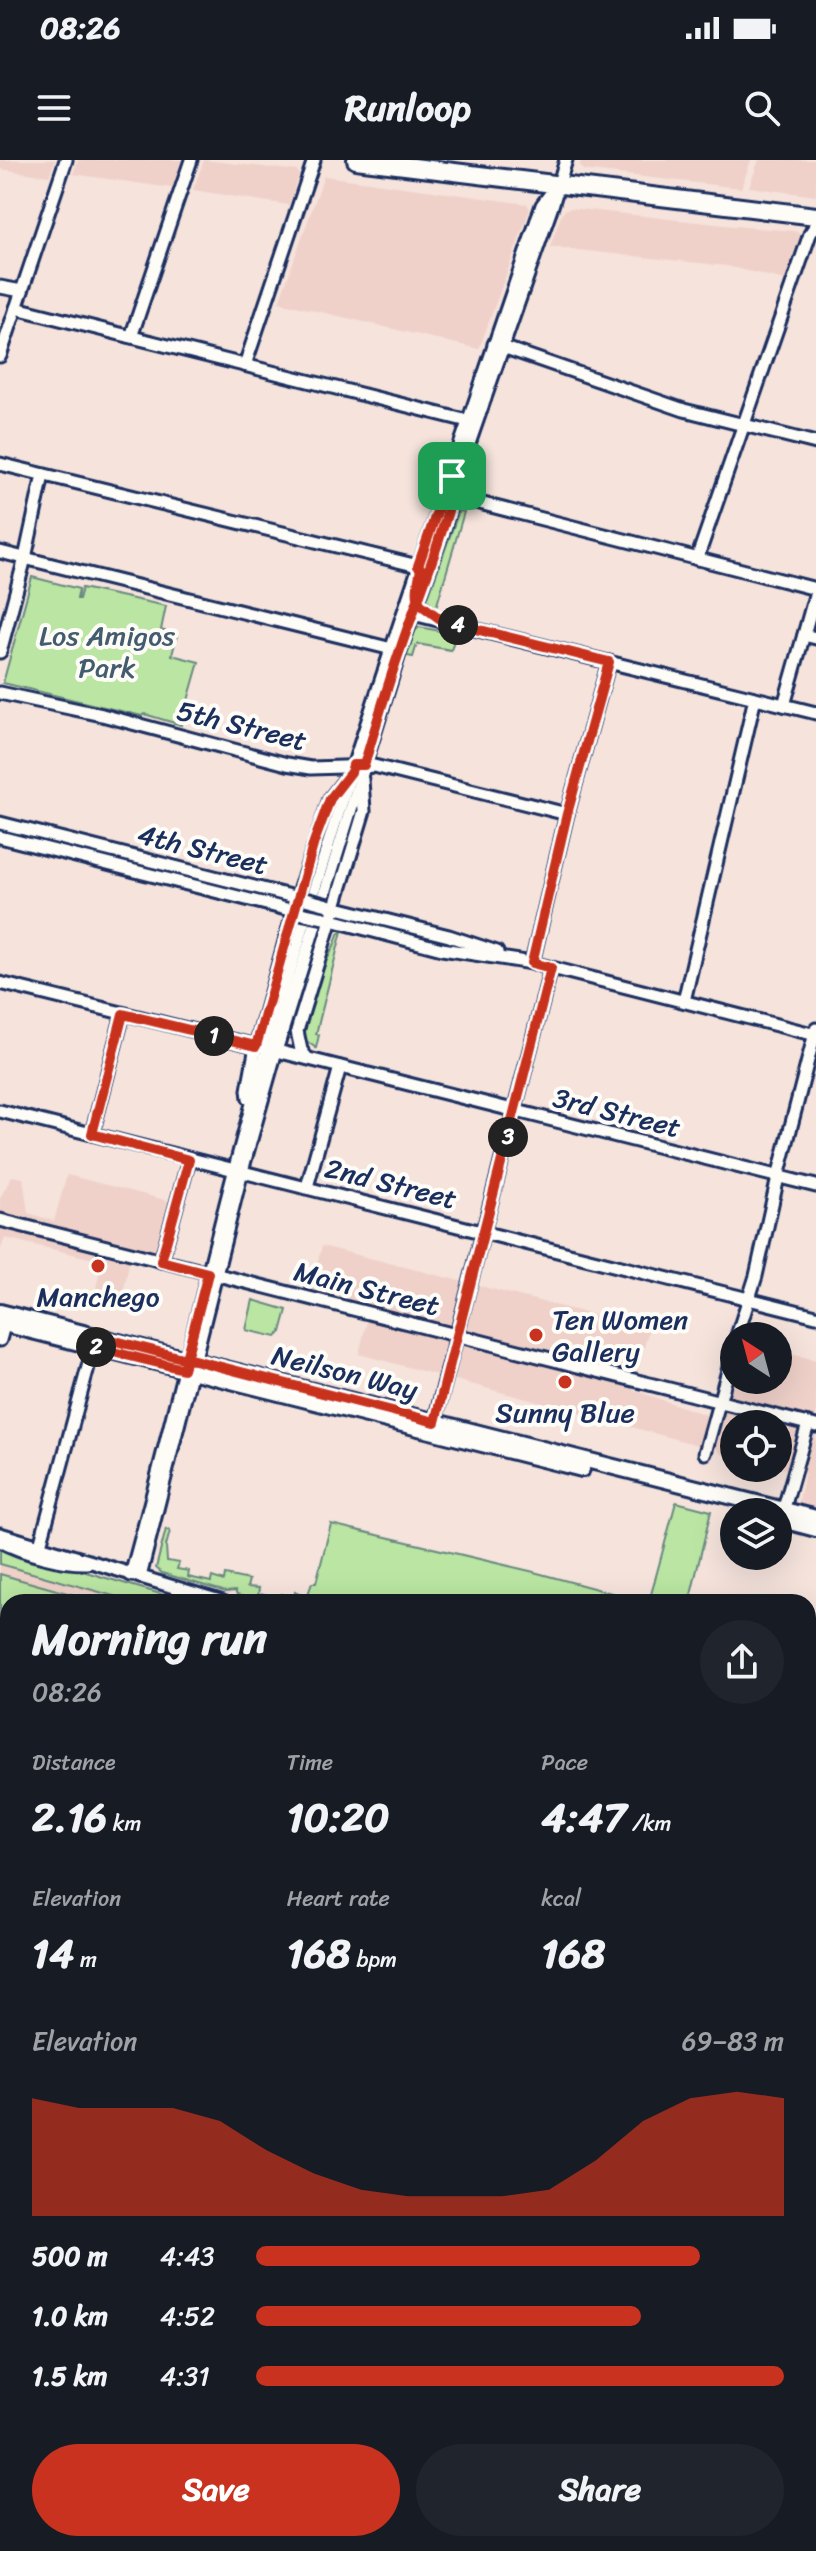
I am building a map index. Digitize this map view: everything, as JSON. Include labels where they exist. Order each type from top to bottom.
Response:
[{"type":"highway","points":[[356,160],[420,164],[556,186],[816,216]]},
{"type":"main road","name":"Neilson Way","points":[[3,1318],[720,1501]]},
{"type":"main road","name":"Neilson Way","points":[[433,1427],[720,1503]]},
{"type":"main road","name":"Neilson Way","points":[[792,1517],[816,1518]]},
{"type":"main road","name":"Neilson Way","points":[[792,1520],[816,1529]]},
{"type":"street","points":[[0,356],[66,160]]},
{"type":"street","points":[[131,337],[191,160]]},
{"type":"street","points":[[245,365],[314,160]]},
{"type":"street","points":[[238,1170],[250,1111],[248,1090],[266,1049],[357,769],[418,566],[459,460],[542,205],[556,186],[566,160]]},
{"type":"street","points":[[697,559],[810,234],[816,225]]},
{"type":"street","points":[[0,287],[22,291]]},
{"type":"street","points":[[16,308],[468,421]]},
{"type":"street","points":[[498,346],[468,421],[448,491],[452,496],[816,590],[810,637],[784,705]]},
{"type":"street","points":[[498,346],[684,410],[816,443]]},
{"type":"street","points":[[0,464],[418,566],[421,569],[418,601]]},
{"type":"street","points":[[0,652],[43,475]]},
{"type":"street","points":[[395,650],[418,601],[452,496]]},
{"type":"street","points":[[0,552],[395,650]]},
{"type":"street","points":[[411,588],[407,609],[413,614],[816,713]]},
{"type":"street","points":[[418,601],[443,621]]},
{"type":"street","points":[[532,963],[567,814],[609,662]]},
{"type":"street","name":"5th Street","points":[[0,693],[102,715],[287,764],[357,769],[567,814]]},
{"type":"street","points":[[684,1001],[755,698]]},
{"type":"street","points":[[136,1576],[238,1170],[296,912],[330,799],[357,769]]},
{"type":"street","points":[[307,1058],[301,1050],[297,1031],[327,919],[364,811],[357,769]]},
{"type":"street","name":"4th Street","points":[[0,823],[449,936],[551,968],[816,1033]]},
{"type":"street","name":"4th Street","points":[[0,837],[442,949],[532,963]]},
{"type":"street","points":[[433,1427],[551,968]]},
{"type":"street","name":"3rd Street","points":[[0,983],[816,1186]]},
{"type":"street","points":[[92,1134],[123,1014]]},
{"type":"street","points":[[266,1049],[297,1031]]},
{"type":"street","points":[[741,1322],[756,1276],[816,1033]]},
{"type":"street","points":[[307,1187],[340,1067]]},
{"type":"street","name":"2nd Street","points":[[0,1111],[816,1316]]},
{"type":"street","points":[[161,1261],[189,1160]]},
{"type":"street","name":"Main Street","points":[[0,1220],[812,1425]]},
{"type":"street","points":[[0,1340],[3,1318]]},
{"type":"street","points":[[40,1545],[95,1341]]},
{"type":"street","points":[[705,1453],[722,1394]]},
{"type":"street","points":[[786,1498],[812,1425]]},
{"type":"street","points":[[0,1534],[196,1594]]},
{"type":"street","points":[[0,1541],[11,1547],[74,1564],[90,1563]]},
{"type":"shaded area","points":[[0,160],[55,160],[49,176],[0,169]]},
{"type":"shaded area","points":[[78,160],[182,160],[172,188],[73,174]]},
{"type":"shaded area","points":[[204,160],[297,171],[299,174],[289,205],[193,190]]},
{"type":"shaded area","points":[[581,160],[751,160],[741,188],[583,170]]},
{"type":"shaded area","points":[[759,160],[816,160],[816,196],[749,187]]},
{"type":"shaded area","points":[[324,176],[527,204],[530,209],[479,349],[279,302]]},
{"type":"shaded area","points":[[570,208],[794,231],[800,237],[785,280],[727,266],[550,247],[561,216]]},
{"type":"shaded area","points":[[67,1175],[173,1202],[158,1253],[132,1247],[123,1294],[96,1288],[102,1261],[5,1238],[0,1251],[0,1198],[12,1176],[23,1178],[28,1213],[54,1221]]},
{"type":"shaded area","points":[[322,1246],[649,1329],[633,1390],[706,1415],[708,1417],[698,1445],[359,1354],[371,1304],[310,1289]]},
{"type":"shaded area","points":[[792,1354],[816,1360],[816,1510],[798,1506],[805,1473],[792,1470],[792,1410],[726,1410],[730,1394],[792,1394]]},
{"type":"shaded area","points":[[720,1432],[720,1453],[716,1448]]},
{"type":"shaded area","points":[[0,1564],[107,1594],[71,1594],[0,1574]]},
{"type":"green space","points":[[459,511],[464,512],[436,608],[427,600]]},
{"type":"green space","name":"Los Amigos Park","points":[[32,577],[79,589],[77,599],[82,588],[166,606],[161,630],[177,635],[172,655],[199,662],[181,725],[3,683]]},
{"type":"green space","points":[[419,627],[456,634],[451,650],[417,644],[413,657],[407,656]]},
{"type":"green space","points":[[342,931],[316,1034],[319,1035],[316,1048],[305,1040],[309,1010],[324,966]]},
{"type":"green space","points":[[253,1300],[287,1310],[281,1332],[276,1337],[246,1330]]},
{"type":"green space","points":[[676,1502],[711,1511],[691,1594],[651,1594]]},
{"type":"green space","points":[[331,1524],[615,1594],[308,1594],[312,1583],[316,1583]]},
{"type":"green space","points":[[166,1529],[170,1531],[166,1546],[167,1561],[179,1563],[177,1569],[189,1571],[188,1577],[211,1582],[212,1577],[224,1581],[225,1575],[249,1580],[247,1587],[259,1588],[258,1594],[236,1594],[235,1591],[226,1592],[162,1573],[156,1568]]},
{"type":"green space","points":[[0,1545],[161,1594],[107,1594],[0,1564]]},
{"type":"green space","points":[[0,1574],[71,1594],[0,1594]]},
{"type":"place","name":"Manchego","points":[[98,1266]]},
{"type":"place","name":"Ten Women Gallery","points":[[536,1335]]},
{"type":"place","name":"Sunny Blue","points":[[565,1382]]},
{"type":"route","points":[[452,476],[448,491],[452,496],[445,524],[418,601],[400,651],[364,765],[353,765],[351,772],[334,791],[314,842],[256,1046],[123,1014],[92,1134],[189,1160],[161,1261],[208,1273],[186,1359],[183,1369],[93,1347],[96,1336],[186,1359],[194,1360],[435,1422],[551,968],[532,963],[567,814],[609,662],[443,621],[420,604],[418,601],[418,584],[421,569],[418,566],[455,460],[452,476]]}]
